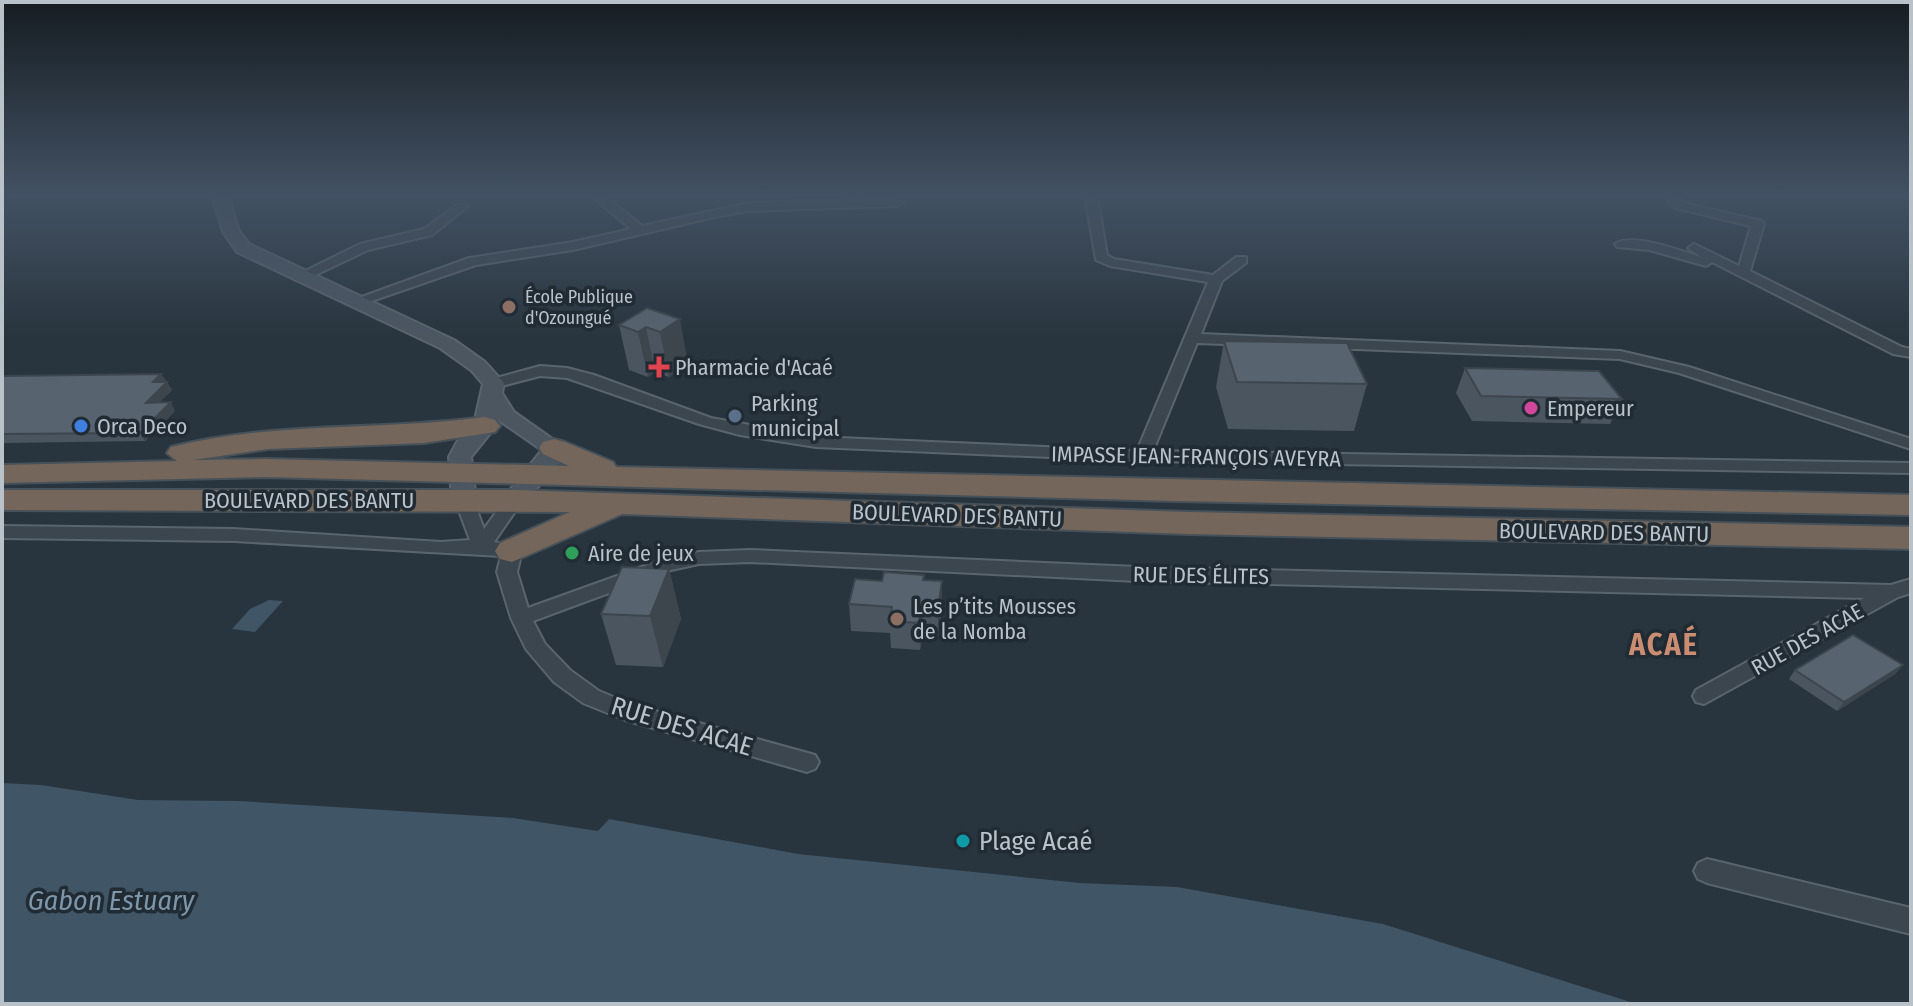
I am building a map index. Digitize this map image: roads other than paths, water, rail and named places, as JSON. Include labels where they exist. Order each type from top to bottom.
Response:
[{"type":"highway","points":[[61,472],[268,440],[424,434],[485,426]]},
{"type":"highway","name":"BOULEVARD DES BANTU","points":[[2,500],[462,486],[546,460],[628,490],[1189,523],[1911,538]]},
{"type":"highway","name":"BOULEVARD DES BANTU","points":[[2,474],[266,468],[462,486],[514,500],[628,490],[1911,505]]},
{"type":"highway","points":[[497,548],[568,524],[628,490]]},
{"type":"street","points":[[2,532],[234,535],[441,548],[497,548],[514,500],[546,460],[506,416],[478,366],[447,344],[300,277],[239,243]]},
{"type":"street","points":[[300,277],[364,247],[381,243]]},
{"type":"street","points":[[355,302],[474,261],[579,243]]},
{"type":"street","points":[[1099,243],[1101,257],[1110,262],[1216,279]]},
{"type":"street","points":[[1743,274],[1752,243]]},
{"type":"street","points":[[1621,244],[1650,246],[1743,274]]},
{"type":"street","points":[[1694,248],[1898,351],[1911,353]]},
{"type":"street","points":[[1143,456],[1216,279],[1241,260]]},
{"type":"street","points":[[1193,338],[1620,355],[1684,370],[1911,444]]},
{"type":"street","name":"IMPASSE JEAN-FRANÇOIS AVEYRA","points":[[493,388],[540,371],[567,373],[589,378],[705,421],[816,442],[1143,456],[1911,468]]},
{"type":"street","points":[[462,486],[460,457],[485,426],[493,388]]},
{"type":"street","name":"RUE DES ACAE","points":[[462,486],[497,548],[521,618],[537,649],[562,676],[591,697],[625,711],[807,762]]},
{"type":"street","name":"RUE DES ÉLITES","points":[[521,618],[667,564],[699,558],[750,556],[1137,574],[1901,589]]},
{"type":"street","name":"RUE DES ACAE","points":[[1704,696],[1901,589]]},
{"type":"street","points":[[1707,871],[1911,921]]},
{"type":"water","points":[[269,600],[283,601],[255,632],[232,629],[250,609]]},
{"type":"water","name":"Gabon Estuary","points":[[2,783],[41,785],[138,800],[238,801],[513,818],[598,831],[609,819],[798,854],[1080,883],[1177,887],[1383,924],[1637,1004],[2,1004]]},
{"type":"place","name":"École Publique d'Ozoungué","points":[[509,307]]},
{"type":"place","name":"Pharmacie d'Acaé","points":[[659,367]]},
{"type":"place","name":"Empereur","points":[[1531,408]]},
{"type":"place","name":"Parking municipal","points":[[735,416]]},
{"type":"place","name":"Orca Deco","points":[[81,426]]},
{"type":"place","name":"Aire de jeux","points":[[572,553]]},
{"type":"place","name":"Les p’tits Mousses de la Nomba","points":[[897,619]]},
{"type":"place","name":"Plage Acaé","points":[[963,841]]},
{"type":"district","name":"ACAÉ","points":[[1664,645]]}]
